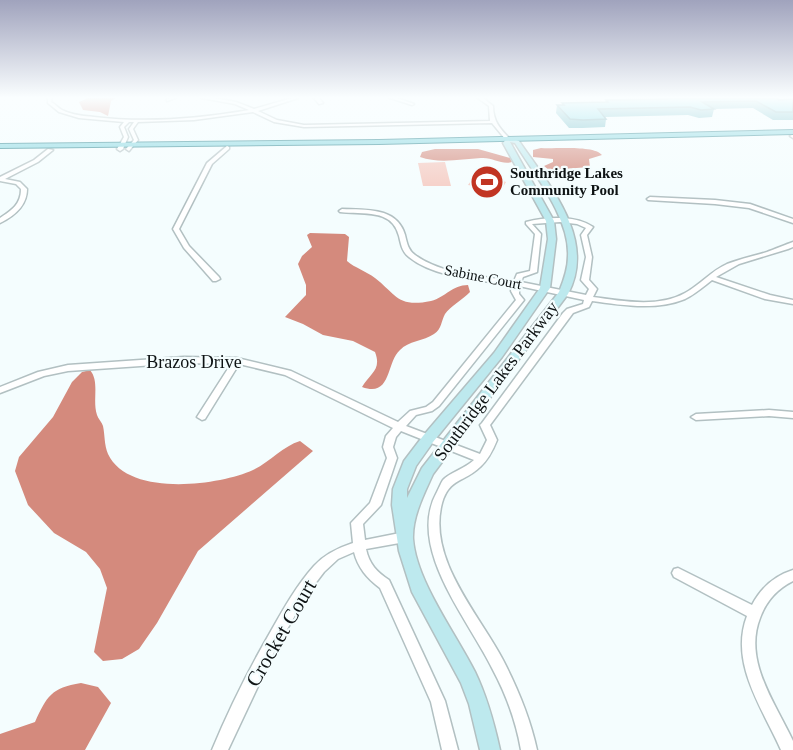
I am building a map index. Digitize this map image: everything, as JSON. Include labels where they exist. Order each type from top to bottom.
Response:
[{"type":"main road","points":[[0,148],[50,150],[126,147],[227,148],[793,135]]},
{"type":"main road","points":[[0,148],[510,141]]},
{"type":"street","points":[[124,133],[126,147]]},
{"type":"street","points":[[126,147],[136,137],[134,133]]},
{"type":"street","points":[[502,133],[510,141]]},
{"type":"street","name":"Southridge Lakes Parkway","points":[[490,750],[479,704],[468,678],[421,592],[405,537],[400,489],[409,465],[498,355],[545,288],[552,240],[550,221],[510,141]]},
{"type":"street","name":"Southridge Lakes Parkway","points":[[405,537],[412,504],[427,472],[564,292],[573,259],[573,248],[565,222],[510,141]]},
{"type":"street","points":[[216,279],[186,247],[176,229],[210,164],[227,148]]},
{"type":"street","points":[[0,179],[36,161],[50,150]]},
{"type":"street","points":[[0,179],[18,183],[24,189],[25,198],[19,208],[0,221]]},
{"type":"street","points":[[650,199],[715,201],[750,206],[793,220]]},
{"type":"street","name":"Sabine Court","points":[[342,211],[376,213],[393,219],[400,228],[404,248],[411,255],[432,266],[456,273],[627,302],[669,301],[694,292],[728,266],[793,244]]},
{"type":"street","points":[[516,283],[523,275],[533,272],[536,259],[538,234],[528,223],[550,221],[583,223],[590,228],[584,235],[589,257],[585,280],[593,289],[591,297]]},
{"type":"street","points":[[712,278],[768,297],[793,302]]},
{"type":"street","name":"Southridge Lakes Parkway","points":[[400,427],[413,413],[429,409],[436,404],[500,326],[520,300],[514,293],[516,283]]},
{"type":"street","name":"Southridge Lakes Parkway","points":[[529,750],[511,693],[486,641],[442,568],[437,549],[435,516],[443,488],[448,481],[467,474],[481,459],[492,440],[485,425],[566,315],[586,305],[591,297]]},
{"type":"street","name":"Brazos Drive","points":[[1,388],[41,374],[68,368],[184,360],[237,361],[270,367],[297,377],[400,427],[481,459]]},
{"type":"street","points":[[202,417],[237,361]]},
{"type":"street","points":[[696,417],[769,413],[793,415]]},
{"type":"street","points":[[400,427],[388,441],[392,458],[375,505],[357,523],[359,547],[363,564],[370,574],[385,584],[421,662],[438,701],[450,750]]},
{"type":"street","name":"Crocket Court","points":[[220,750],[236,715],[309,579],[333,556],[359,547],[405,537]]},
{"type":"street","points":[[678,573],[754,613]]},
{"type":"street","points":[[789,750],[750,666],[747,646],[748,632],[754,613],[765,595],[774,585],[793,574]]},
{"type":"shaded area","points":[[541,148],[583,149],[602,155],[589,159],[590,167],[549,170],[544,166],[553,162],[553,159],[533,157],[533,150]]},
{"type":"shaded area","points":[[435,149],[478,149],[510,158],[512,162],[485,158],[443,161],[420,157],[422,152]]},
{"type":"shaded area","points":[[445,162],[451,186],[423,186],[418,163]]},
{"type":"shaded area","name":"Southridge Lakes Community Pool","points":[[475,175],[488,175],[506,182],[503,187],[495,186],[493,189],[468,185]]},
{"type":"shaded area","points":[[310,233],[345,234],[349,237],[347,261],[372,276],[404,301],[420,303],[431,301],[453,289],[468,285],[470,292],[447,311],[437,332],[400,350],[384,383],[379,388],[362,387],[376,367],[375,352],[353,341],[323,335],[285,317],[306,295],[306,285],[298,264],[302,256],[312,247],[307,235]]},
{"type":"shaded area","points":[[90,370],[95,380],[96,409],[103,426],[108,454],[119,468],[134,477],[175,484],[218,480],[253,470],[300,441],[313,451],[198,551],[157,623],[139,649],[122,659],[103,661],[94,652],[107,588],[100,569],[86,552],[54,533],[28,505],[15,471],[19,457],[53,417],[72,382],[82,372]]},
{"type":"shaded area","points":[[81,683],[98,687],[111,703],[85,750],[0,750],[0,734],[35,722],[51,695],[63,688]]},
{"type":"place","name":"Southridge Lakes Community Pool","points":[[487,182]]}]
